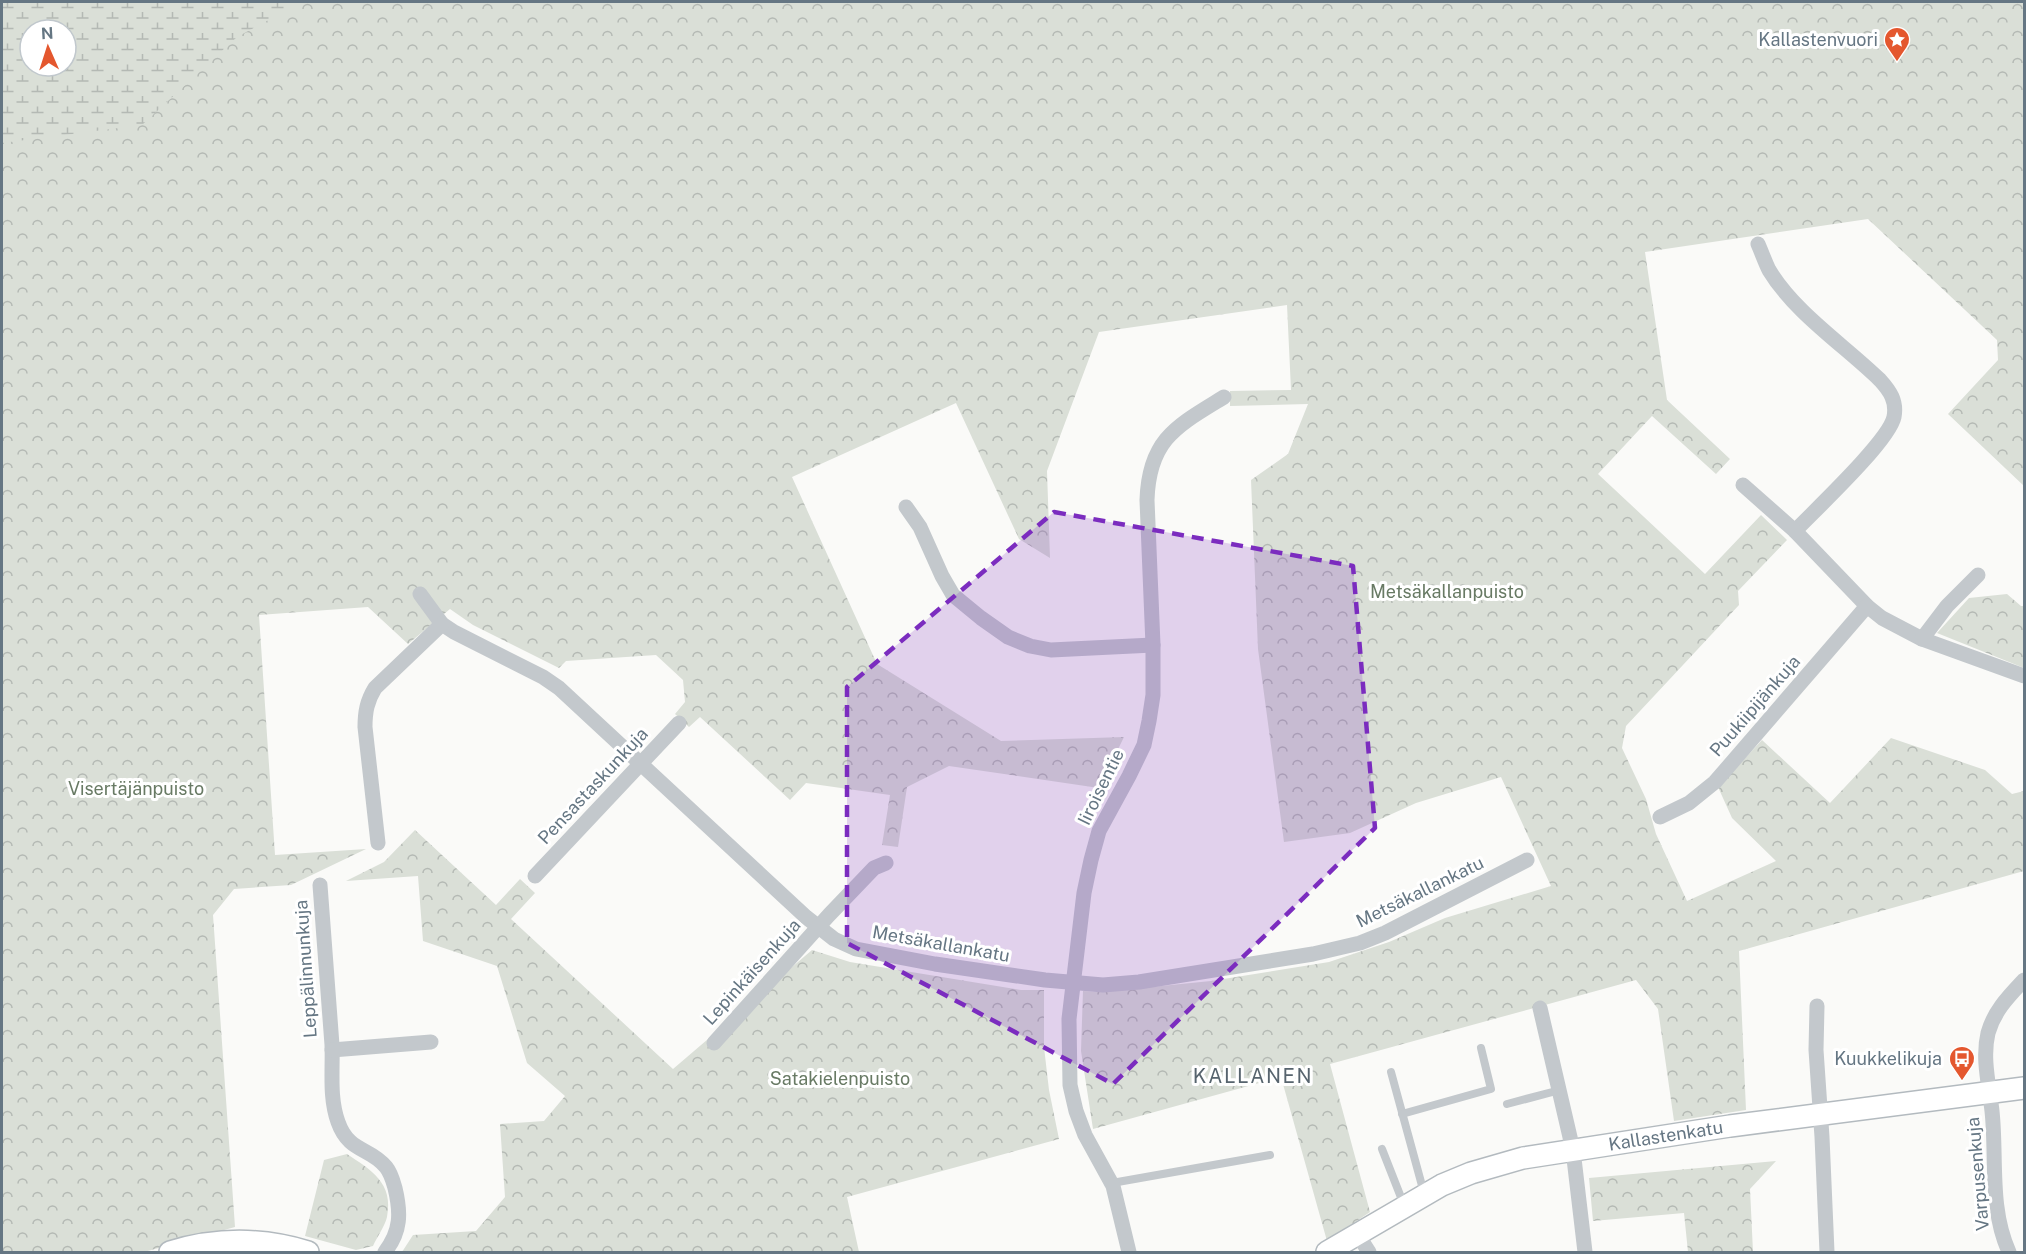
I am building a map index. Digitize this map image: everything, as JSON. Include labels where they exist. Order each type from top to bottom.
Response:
[{"type":"street","points":[[1758,244],[1768,268],[1782,288],[1797,305],[1880,380],[1891,393],[1895,405],[1893,418],[1879,443],[1795,531]]},
{"type":"street","name":"Iiroisentie","points":[[1129,1252],[1112,1183],[1085,1135],[1070,1085],[1069,1019],[1073,983],[1084,894],[1099,831],[1144,745],[1153,695],[1148,478],[1155,456],[1164,440],[1180,425],[1224,397]]},
{"type":"street","points":[[1743,485],[1795,531],[1867,606],[1901,629],[1922,639],[2025,676]]},
{"type":"street","points":[[906,507],[920,527],[942,576],[953,594],[1008,637],[1030,646],[1051,650],[1152,645]]},
{"type":"street","points":[[1922,639],[1947,606],[1978,575]]},
{"type":"street","name":"Metsäkallankatu","points":[[420,594],[442,624],[560,688],[640,765],[818,927],[834,939],[856,949],[886,956],[1073,983],[1103,985],[1139,982],[1313,954],[1360,943],[1385,933],[1527,860]]},
{"type":"street","name":"Puukiipijänkuja","points":[[1660,817],[1689,803],[1716,782],[1867,606]]},
{"type":"street","points":[[378,843],[365,727],[368,699],[375,688],[442,624]]},
{"type":"street","name":"Pensastaskunkuja","points":[[535,876],[679,723]]},
{"type":"street","name":"Lepinkäisenkuja","points":[[714,1043],[874,868],[886,863]]},
{"type":"street","name":"Leppälinnunkuja","points":[[320,885],[332,1050],[333,1103],[343,1134],[353,1146],[386,1167],[393,1180],[399,1203],[400,1222],[396,1237],[385,1252]]},
{"type":"street","name":"Varpusenkuja","points":[[2009,1252],[2000,1233],[1997,1214],[1992,1111],[1985,1055],[1993,1017],[2006,999],[2025,980]]},
{"type":"street","points":[[1817,1006],[1816,1050],[1827,1252]]},
{"type":"street","points":[[1540,1008],[1574,1150],[1585,1252]]},
{"type":"street","name":"Leppälinnunkuja","points":[[332,1050],[431,1042]]},
{"type":"street","name":"Kallastenkatu","points":[[1327,1252],[1364,1244],[1404,1206],[1470,1173],[1523,1158],[1820,1114],[2025,1088]]},
{"type":"street","points":[[170,1252],[207,1243],[233,1241],[285,1245],[308,1252]]},
{"type":"lane","points":[[1402,1114],[1491,1089],[1481,1048]]},
{"type":"lane","points":[[1390,1072],[1425,1195]]},
{"type":"lane","points":[[1508,1104],[1560,1090]]},
{"type":"lane","points":[[1382,1149],[1404,1206]]},
{"type":"lane","points":[[1112,1183],[1270,1155]]},
{"type":"highlighted area","points":[[1054,512],[1353,566],[1375,828],[1113,1084],[847,943],[847,687]]},
{"type":"green space","points":[[2,2],[2024,2],[2024,486],[1948,414],[1998,360],[1997,340],[1868,219],[1645,252],[1667,400],[1730,459],[1716,474],[1652,416],[1598,474],[1705,574],[1761,515],[1787,540],[1738,591],[1739,605],[1626,726],[1622,748],[1646,799],[1656,834],[1687,901],[1776,861],[1732,818],[1718,787],[1762,740],[1830,803],[1891,738],[1985,770],[2012,794],[2024,791],[2024,871],[1739,951],[1746,1110],[1674,1121],[1658,1009],[1636,980],[1330,1064],[1370,1212],[1327,1241],[1281,1077],[1093,1129],[1081,1051],[1083,991],[1101,992],[1211,981],[1329,962],[1389,942],[1445,918],[1551,886],[1501,777],[1416,803],[1350,833],[1284,842],[1258,649],[1251,480],[1288,454],[1308,404],[1230,406],[1230,391],[1291,390],[1287,305],[1099,332],[1047,471],[1050,558],[1019,539],[956,403],[792,477],[877,664],[1001,741],[1124,737],[1099,788],[949,766],[907,787],[898,847],[882,845],[890,795],[806,783],[790,800],[700,717],[689,727],[675,714],[685,702],[683,680],[656,655],[566,661],[559,668],[473,625],[450,609],[408,644],[368,607],[259,615],[275,855],[366,849],[291,885],[234,889],[213,915],[235,1227],[144,1252],[2,1252]]},
{"type":"green space","points":[[2,2],[302,2],[237,37],[142,125],[2,143]]},
{"type":"green space","points":[[2007,594],[2024,606],[2024,668],[1937,633],[1969,598]]},
{"type":"green space","name":"Satakielenpuisto","points":[[415,830],[496,905],[520,879],[535,893],[511,919],[673,1069],[812,950],[850,962],[1021,990],[1044,990],[1044,1047],[1049,1090],[1059,1139],[847,1197],[859,1252],[402,1252],[413,1235],[476,1231],[505,1197],[500,1124],[544,1121],[565,1096],[527,1063],[497,966],[423,941],[418,876],[346,881],[384,862]]},
{"type":"green space","points":[[347,1154],[379,1179],[384,1186],[388,1205],[386,1220],[373,1246],[356,1250],[305,1236],[324,1160]]},
{"type":"green space","points":[[1776,1161],[1750,1189],[1753,1252],[1688,1252],[1684,1213],[1593,1221],[1589,1178]]},
{"type":"place","name":"Kallastenvuori","points":[[1897,63]]},
{"type":"place","name":"Kuukkelikuja","points":[[1962,1082]]},
{"type":"district","name":"KALLANEN","points":[[1253,1076]]},
{"type":"park label","name":"Metsäkallanpuisto","points":[[1447,592]]},
{"type":"park label","name":"Visertäjänpuisto","points":[[136,789]]}]
